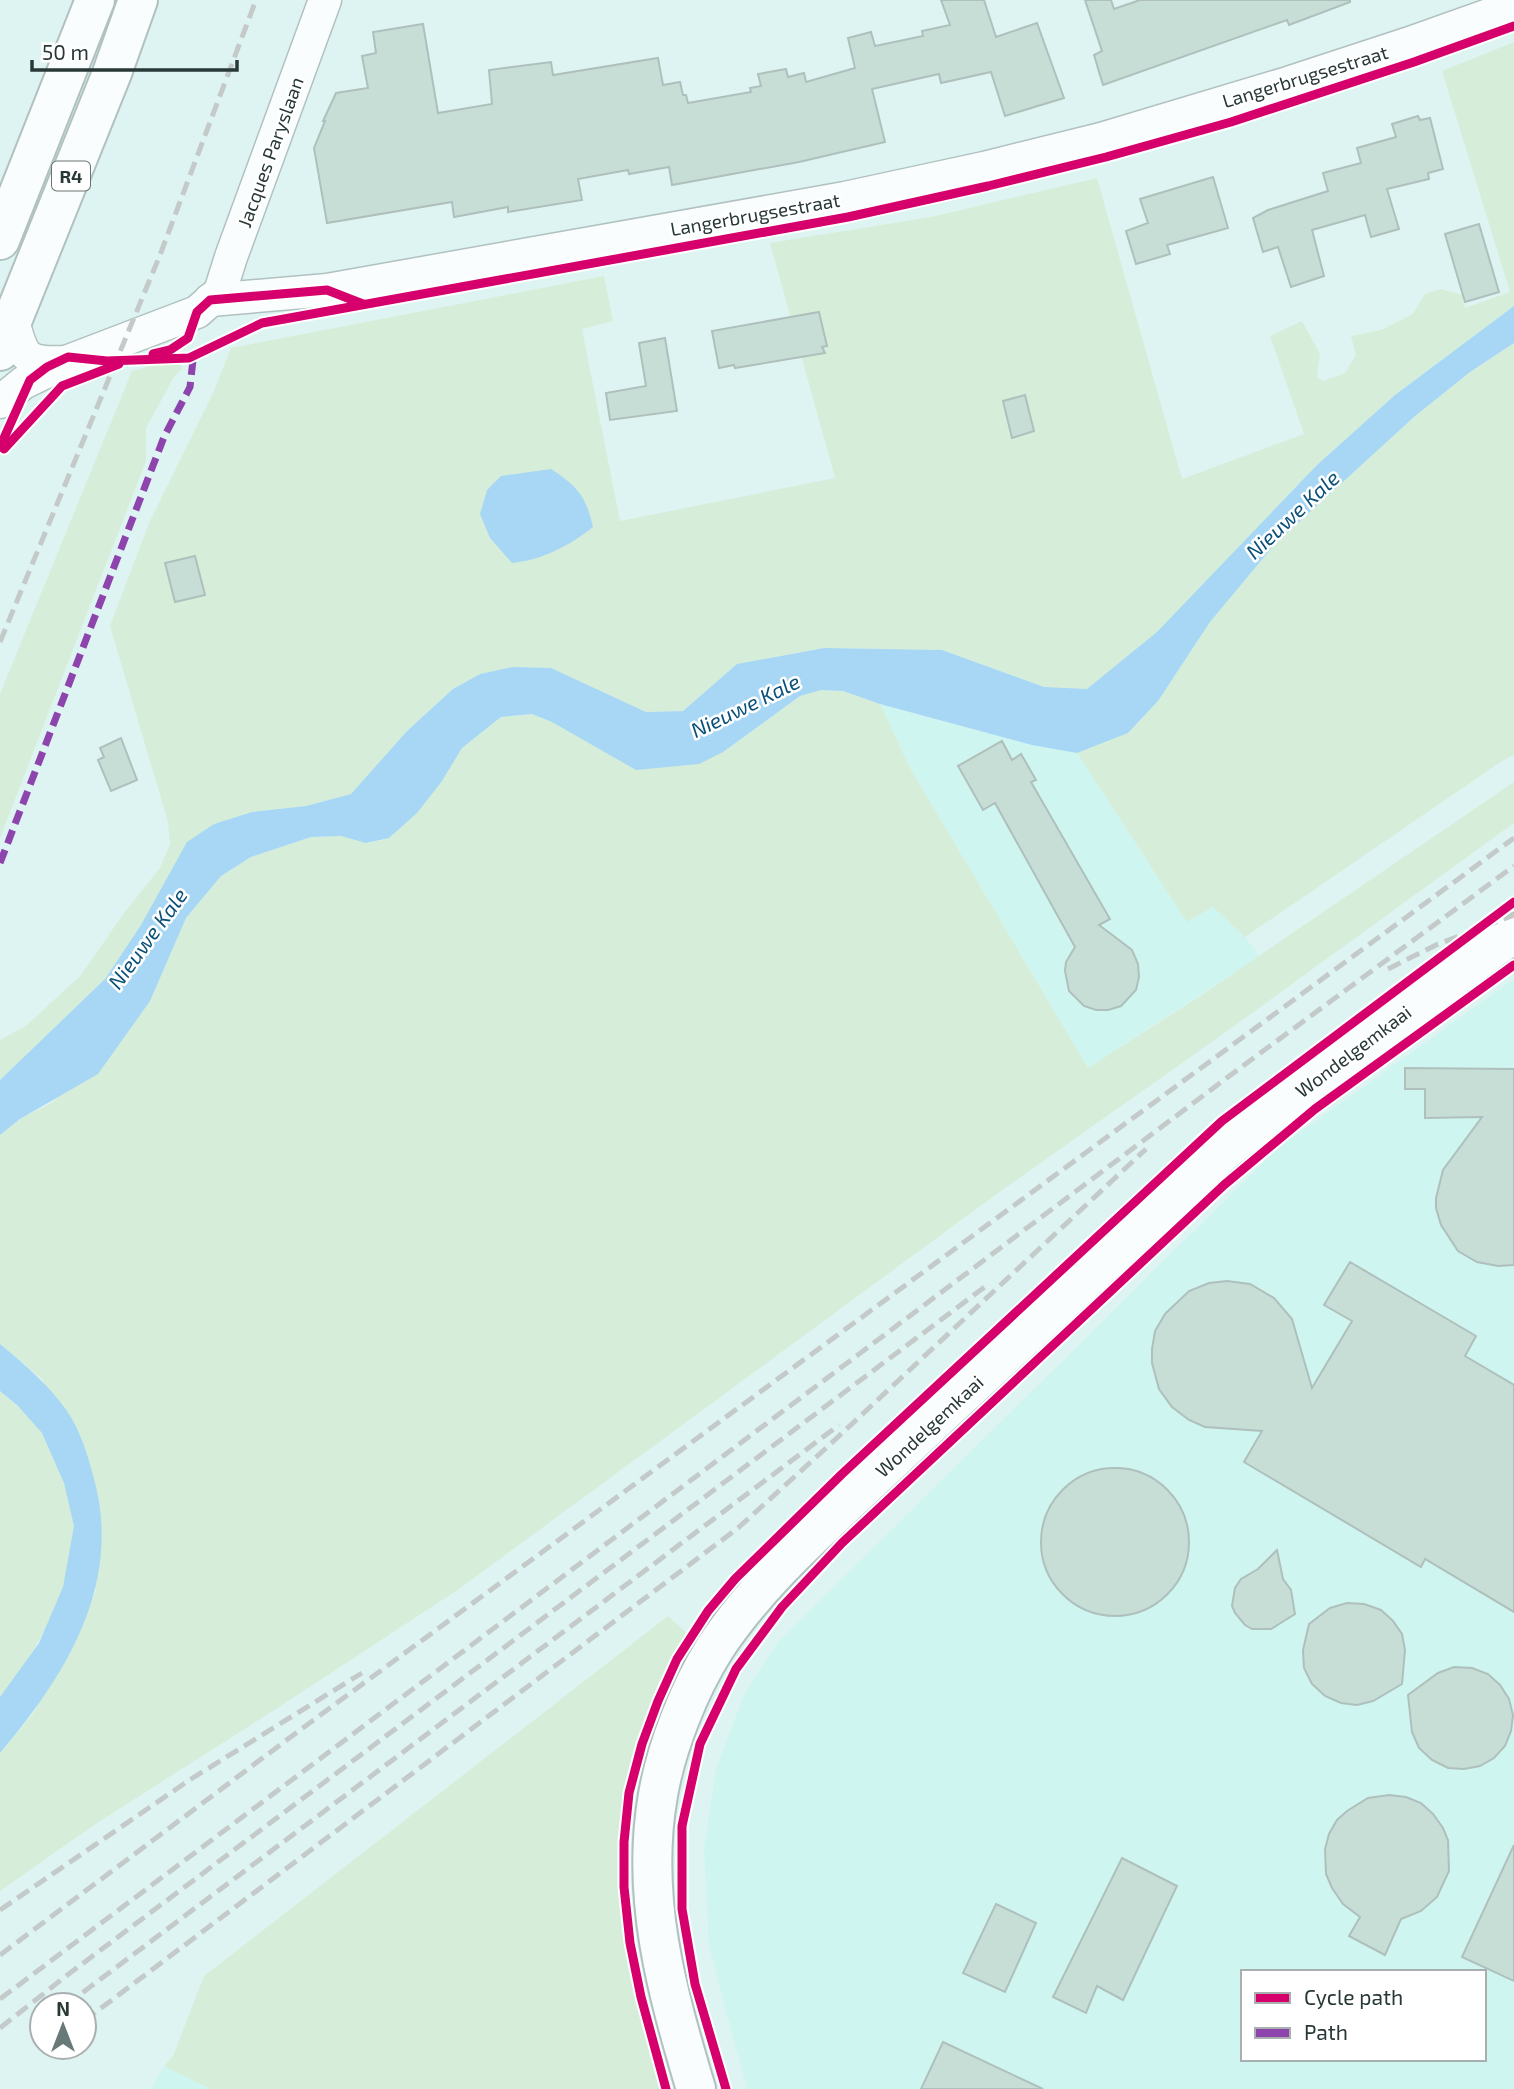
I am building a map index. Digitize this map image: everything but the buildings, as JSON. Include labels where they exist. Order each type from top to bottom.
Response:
[{"type":"main road","name":"R4","points":[[0,240],[96,0]]},
{"type":"main road","name":"R4","points":[[6,336],[112,73],[138,0]]},
{"type":"main road","name":"Wondelgemkaai","points":[[696,2089],[669,1998],[658,1944],[652,1898],[652,1843],[658,1794],[672,1742],[713,1651],[738,1615],[803,1544],[1222,1153],[1291,1098],[1514,933]]},
{"type":"street","name":"Jacques Paryslaan","points":[[210,299],[220,292],[326,0]]},
{"type":"street","name":"Langerbrugsestraat","points":[[0,402],[23,383],[66,362],[197,312],[210,299],[327,290],[845,198],[984,168],[1101,139],[1288,83],[1514,6]]},
{"type":"street","points":[[6,336],[20,346],[27,356],[40,363],[66,362]]},
{"type":"shaded area","points":[[1514,42],[1514,306],[1395,395],[1317,465],[1157,633],[1095,684],[1087,689],[1077,690],[1044,687],[942,650],[824,648],[737,664],[683,711],[646,712],[551,668],[512,667],[480,674],[453,689],[407,731],[351,794],[306,806],[252,812],[214,824],[105,979],[0,1080],[0,1040],[27,1025],[81,975],[124,913],[160,868],[170,844],[168,822],[110,626],[149,523],[213,393],[231,348],[604,276],[613,321],[582,329],[620,521],[835,478],[770,243],[931,217],[1097,178],[1182,479],[1304,434],[1270,336],[1302,321],[1320,354],[1317,377],[1323,381],[1345,373],[1356,355],[1351,336],[1381,330],[1413,314],[1425,294],[1441,289],[1462,295],[1465,308],[1510,292],[1442,71]]},
{"type":"shaded area","points":[[1514,343],[1514,755],[1245,937],[1213,907],[1187,922],[1077,753],[1128,733],[1158,701],[1210,622],[1275,544],[1414,417],[1470,372]]},
{"type":"shaded area","points":[[173,360],[183,368],[174,377],[146,428],[146,461],[0,838],[0,694],[132,371]]},
{"type":"shaded area","points":[[821,690],[843,691],[880,704],[910,768],[1088,1068],[1203,994],[1514,782],[1514,823],[994,1196],[459,1589],[97,1823],[0,1891],[0,1753],[34,1712],[96,1591],[43,1380],[0,1344],[0,1135],[20,1119],[53,1102],[150,1001],[186,918],[221,876],[251,857],[311,837],[341,836],[369,843],[389,838],[442,781],[462,748],[501,717],[532,714],[552,722],[723,752],[800,696]]},
{"type":"shaded area","points":[[880,704],[1032,745],[1077,753],[1187,922],[1213,907],[1245,937],[1259,956],[1088,1068],[910,768]]},
{"type":"shaded area","points":[[1514,979],[1514,2089],[747,2089],[709,1947],[704,1849],[716,1769],[744,1695],[778,1642],[1278,1148]]},
{"type":"shaded area","points":[[0,1391],[33,1422],[47,1441],[67,1493],[74,1528],[72,1552],[60,1597],[28,1659],[0,1697]]},
{"type":"shaded area","points":[[668,1616],[688,1634],[668,1670],[639,1744],[630,1781],[621,1859],[622,1899],[629,1959],[663,2089],[211,2089],[164,2066],[173,2056],[204,1976]]},
{"type":"shaded area","points":[[164,2066],[211,2089],[151,2089]]},
{"type":"water","name":"Nieuwe Kale","points":[[1514,306],[1514,343],[1470,372],[1414,417],[1275,544],[1210,622],[1158,701],[1128,733],[1077,753],[1032,745],[880,704],[843,691],[821,690],[800,696],[723,752],[699,764],[636,770],[552,722],[532,714],[501,717],[462,748],[442,781],[417,813],[389,838],[366,843],[341,836],[311,837],[251,857],[221,876],[186,918],[150,1001],[98,1074],[20,1119],[0,1135],[0,1080],[105,979],[141,925],[187,842],[214,824],[252,812],[306,806],[351,794],[407,731],[453,689],[480,674],[512,667],[551,668],[646,712],[683,711],[737,664],[824,648],[942,650],[1044,687],[1087,689],[1157,632],[1317,465],[1395,395]]},
{"type":"water","points":[[551,469],[579,493],[593,527],[555,551],[512,563],[490,538],[480,514],[487,490],[501,476]]},
{"type":"water","points":[[0,1344],[52,1392],[76,1426],[86,1450],[101,1514],[101,1552],[95,1589],[67,1659],[25,1723],[0,1753],[0,1697],[39,1643],[63,1587],[74,1526],[64,1483],[42,1433],[18,1406],[0,1391]]},
{"type":"railway","points":[[0,642],[160,255],[256,0]]},
{"type":"railway","points":[[0,1955],[300,1730],[1514,838]]},
{"type":"railway","points":[[0,1999],[1232,1074],[1514,866]]},
{"type":"railway","points":[[1388,969],[1436,945],[1514,915]]},
{"type":"railway","points":[[98,2010],[738,1528],[1146,1149]]},
{"type":"railway","points":[[0,2028],[990,1283]]},
{"type":"railway","points":[[85,1991],[839,1425]]},
{"type":"railway","points":[[0,1910],[191,1779],[362,1673]]},
{"type":"marked path","points":[[0,863],[164,437],[190,387],[194,351]]},
{"type":"cycle path","points":[[0,447],[30,380],[47,367],[68,357],[107,361],[189,358],[262,323],[848,217],[988,186],[1231,122],[1514,26]]},
{"type":"cycle path","points":[[153,354],[170,350],[188,338],[197,312],[210,300],[327,290],[363,304]]},
{"type":"cycle path","points":[[4,449],[62,386],[119,364]]},
{"type":"cycle path","points":[[666,2089],[641,1997],[630,1943],[624,1887],[624,1842],[629,1793],[642,1744],[677,1659],[708,1611],[735,1579],[842,1474],[1222,1121],[1514,902]]},
{"type":"cycle path","points":[[726,2089],[695,1984],[682,1909],[682,1826],[700,1744],[736,1669],[782,1607],[842,1543],[1224,1185],[1315,1109],[1514,965]]}]
